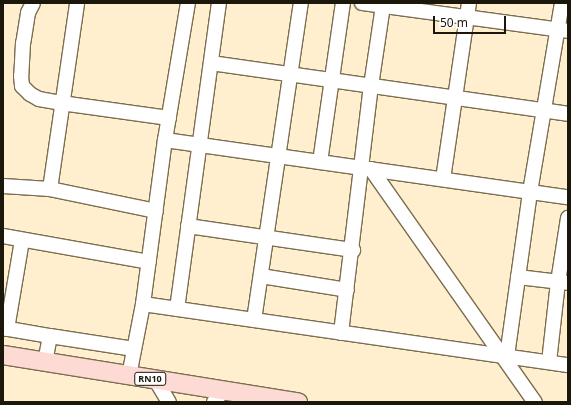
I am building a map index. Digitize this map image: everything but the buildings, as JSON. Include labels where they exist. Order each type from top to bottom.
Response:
[{"type":"main road","name":"RN10","points":[[3,355],[129,376],[156,379],[218,396],[298,402]]},
{"type":"street","points":[[33,3],[28,13],[23,43],[22,86],[30,94],[39,99],[62,103],[169,118]]},
{"type":"street","points":[[50,189],[78,3]]},
{"type":"street","points":[[129,376],[143,304],[165,140],[188,3]]},
{"type":"street","points":[[177,309],[219,3]]},
{"type":"street","points":[[254,320],[280,156],[301,3]]},
{"type":"street","points":[[320,162],[343,3]]},
{"type":"street","points":[[362,3],[383,6],[404,6],[467,17],[562,30]]},
{"type":"street","points":[[443,179],[469,3]]},
{"type":"street","points":[[504,356],[544,110],[562,30],[562,3]]},
{"type":"street","points":[[342,333],[347,290],[366,168],[371,86],[383,6]]},
{"type":"street","points":[[210,63],[568,114]]},
{"type":"street","points":[[165,140],[568,197]]},
{"type":"street","points":[[366,168],[536,402]]},
{"type":"street","points":[[3,186],[50,189],[156,211]]},
{"type":"street","points":[[549,362],[563,283],[568,218]]},
{"type":"street","points":[[188,226],[353,250]]},
{"type":"street","points":[[3,236],[149,262]]},
{"type":"street","points":[[22,240],[5,328],[134,349]]},
{"type":"street","points":[[261,276],[347,290]]},
{"type":"street","points":[[518,277],[563,283]]},
{"type":"street","points":[[143,304],[568,365]]},
{"type":"street","points":[[45,362],[50,336]]},
{"type":"street","points":[[156,379],[169,402]]}]
